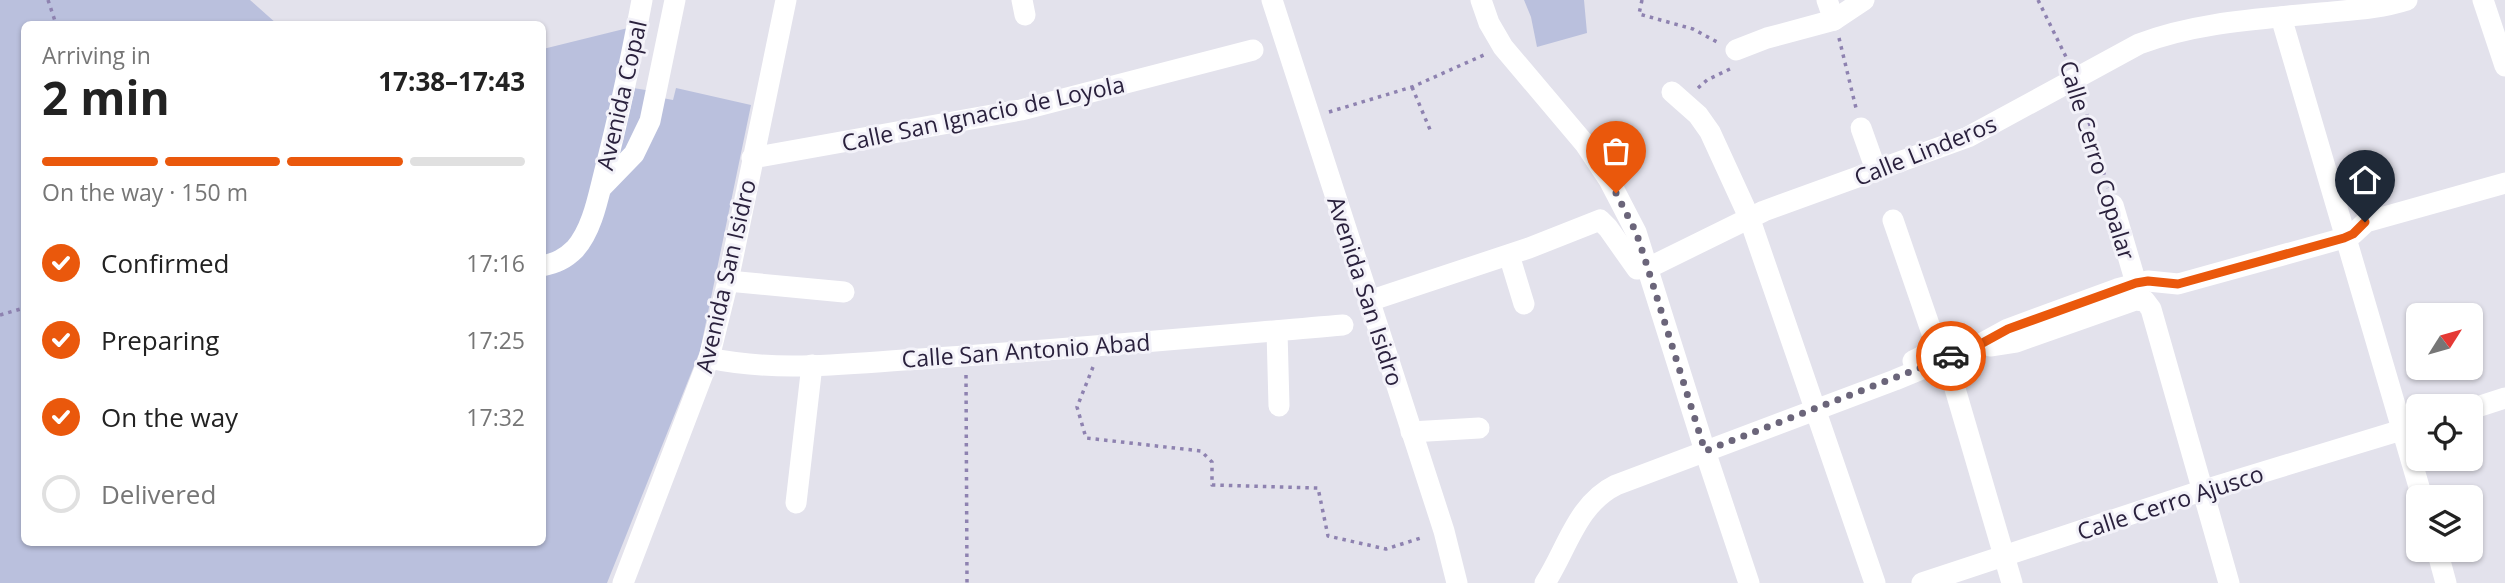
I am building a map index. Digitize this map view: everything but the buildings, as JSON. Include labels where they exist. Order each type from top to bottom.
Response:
[{"type":"street","name":"Avenida Copal","points":[[546,265],[558,263],[575,248],[585,233],[600,189],[624,98],[642,0]]},
{"type":"street","name":"Avenida Copal","points":[[600,189],[634,154],[650,121],[676,0]]},
{"type":"street","name":"Avenida San Isidro","points":[[623,583],[709,358],[728,281],[786,0]]},
{"type":"street","name":"Avenida San Isidro","points":[[1272,0],[1444,531],[1457,583]]},
{"type":"street","points":[[1480,0],[1503,47],[1585,144],[1609,180],[1636,232],[1749,583]]},
{"type":"street","points":[[1736,50],[1831,10],[1864,0]]},
{"type":"street","name":"Calle Linderos","points":[[1648,268],[1749,217],[1968,137],[2140,44],[2160,36],[2281,17],[2368,9],[2407,0]]},
{"type":"street","points":[[2483,0],[2505,66]]},
{"type":"street","points":[[2281,17],[2344,238],[2406,416]]},
{"type":"street","name":"Calle San Ignacio de Loyola","points":[[752,158],[1021,110],[1253,50]]},
{"type":"street","points":[[628,74],[659,78]]},
{"type":"street","points":[[1672,92],[1698,115],[1710,132],[1749,217],[1875,583]]},
{"type":"street","points":[[1861,128],[1876,170]]},
{"type":"street","points":[[1545,583],[1576,524],[1598,496],[1616,485],[1868,390],[1977,346],[2008,329],[2140,292],[2148,281],[2178,284],[2344,238],[2353,234],[2365,222],[2505,183]]},
{"type":"street","name":"Calle Cerro Copalar","points":[[2113,205],[2140,292],[2151,309],[2229,583]]},
{"type":"street","points":[[1369,301],[1509,255],[1600,220],[1637,269],[1648,268]]},
{"type":"street","points":[[1868,390],[1879,379],[1931,352],[1936,346],[1893,220]]},
{"type":"street","points":[[1509,255],[1524,304]]},
{"type":"street","points":[[728,281],[844,292]]},
{"type":"street","name":"Calle San Antonio Abad","points":[[709,358],[736,364],[812,365],[965,356],[1343,325]]},
{"type":"street","points":[[1277,331],[1279,406]]},
{"type":"street","points":[[1946,358],[2012,583]]},
{"type":"street","points":[[796,503],[812,365]]},
{"type":"street","points":[[2483,405],[2505,398]]},
{"type":"street","points":[[1411,432],[1479,428]]},
{"type":"street","name":"Calle Cerro Ajusco","points":[[1922,583],[2201,491],[2406,429]]},
{"type":"street","points":[[2440,562],[2446,583]]},
{"type":"path","points":[[48,0],[55,21]]},
{"type":"path","points":[[1642,0],[1639,14],[1693,29],[1726,49],[1736,50]]},
{"type":"path","name":"Calle Cerro Copalar","points":[[2038,0],[2076,78],[2113,205]]},
{"type":"path","points":[[1831,10],[1861,128]]},
{"type":"path","points":[[1310,117],[1412,87],[1503,47]]},
{"type":"path","points":[[1412,87],[1431,132]]},
{"type":"path","points":[[0,315],[21,309]]},
{"type":"path","points":[[1102,345],[1077,407],[1086,438],[1201,451],[1212,462],[1212,485],[1318,488],[1328,536],[1386,549],[1444,531]]},
{"type":"path","points":[[965,356],[967,583]]},
{"type":"shaded area","points":[[0,0],[250,0],[274,21],[21,21],[21,546],[546,546],[546,48],[632,27],[633,88],[652,91],[652,96],[673,100],[676,88],[751,105],[700,351],[607,583],[0,583]]},
{"type":"shaded area","points":[[1524,0],[1584,0],[1587,33],[1537,47],[1531,17]]},
{"type":"way so far","points":[[1616,193],[1636,232],[1705,451],[1895,380],[1951,356]]},
{"type":"route","points":[[1951,356],[2008,329],[2136,283],[2148,281],[2178,284],[2344,238],[2353,234],[2365,222]]}]
